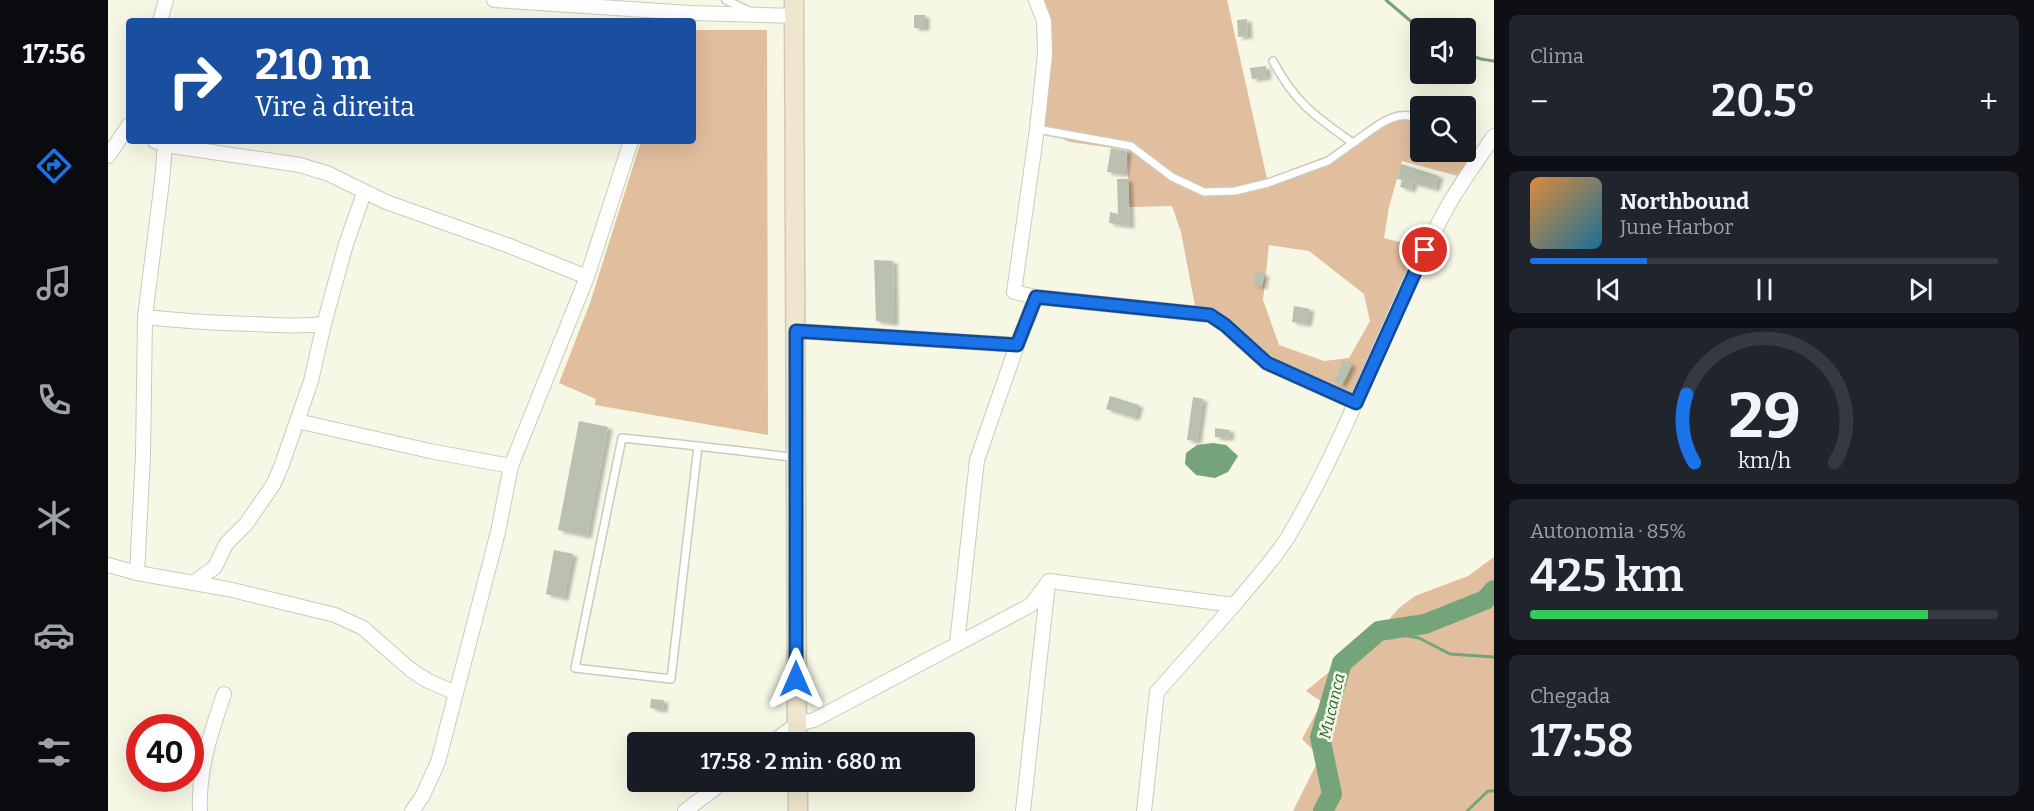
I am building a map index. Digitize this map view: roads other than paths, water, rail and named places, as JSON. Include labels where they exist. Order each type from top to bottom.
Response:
[{"type":"street","points":[[161,18],[166,0]]},
{"type":"street","points":[[494,0],[691,13],[757,14],[794,8],[797,732]]},
{"type":"street","points":[[1036,0],[1044,21],[1045,54],[1014,292],[1036,297],[1210,315],[1225,325],[1267,363],[1356,403]]},
{"type":"street","points":[[677,18],[691,13]]},
{"type":"street","points":[[108,156],[126,129]]},
{"type":"street","points":[[1144,811],[1157,692],[1234,605],[1286,539],[1314,489],[1356,403],[1449,202],[1494,136]]},
{"type":"street","points":[[136,573],[142,454],[144,317],[162,181],[160,144]]},
{"type":"street","points":[[166,144],[300,165],[329,174],[364,193],[587,277]]},
{"type":"street","points":[[412,811],[422,797],[438,762],[498,532],[511,466],[587,277],[630,144]]},
{"type":"street","points":[[193,583],[206,576],[215,567],[226,544],[246,524],[273,485],[311,381],[346,244],[364,193]]},
{"type":"street","points":[[957,644],[977,460],[1036,297]]},
{"type":"street","points":[[144,317],[266,325],[324,324]]},
{"type":"street","points":[[796,331],[1017,345]]},
{"type":"street","points":[[297,421],[430,451],[511,466]]},
{"type":"street","points":[[108,565],[335,615],[363,628],[411,670],[428,681],[456,693]]},
{"type":"street","points":[[215,567],[219,578],[228,590]]},
{"type":"street","points":[[1049,581],[1234,605]]},
{"type":"street","points":[[786,732],[797,724],[814,720],[1031,605],[1049,581]]},
{"type":"street","points":[[1023,811],[1049,581]]},
{"type":"street","points":[[200,811],[205,751],[224,694]]},
{"type":"street","points":[[685,811],[710,792]]},
{"type":"street","points":[[798,792],[798,811]]},
{"type":"lane","points":[[726,0],[757,14]]},
{"type":"lane","points":[[1273,61],[1286,85],[1311,114],[1353,143]]},
{"type":"lane","points":[[1037,129],[1131,146],[1172,177],[1204,192],[1235,191],[1268,183],[1328,161],[1386,120],[1403,114],[1410,116]]},
{"type":"lane","points":[[698,446],[671,679],[575,669],[622,438],[698,446],[796,458]]},
{"type":"waterway","points":[[1386,0],[1410,20]]},
{"type":"waterway","points":[[1476,57],[1494,61]]},
{"type":"waterway","name":"Mucanca","points":[[1323,811],[1332,794],[1320,737],[1342,663],[1379,631],[1425,624],[1485,600],[1494,590]]},
{"type":"waterway","points":[[1379,631],[1419,638],[1450,654],[1494,657]]},
{"type":"waterway","points":[[1467,811],[1488,791],[1494,791]]}]
